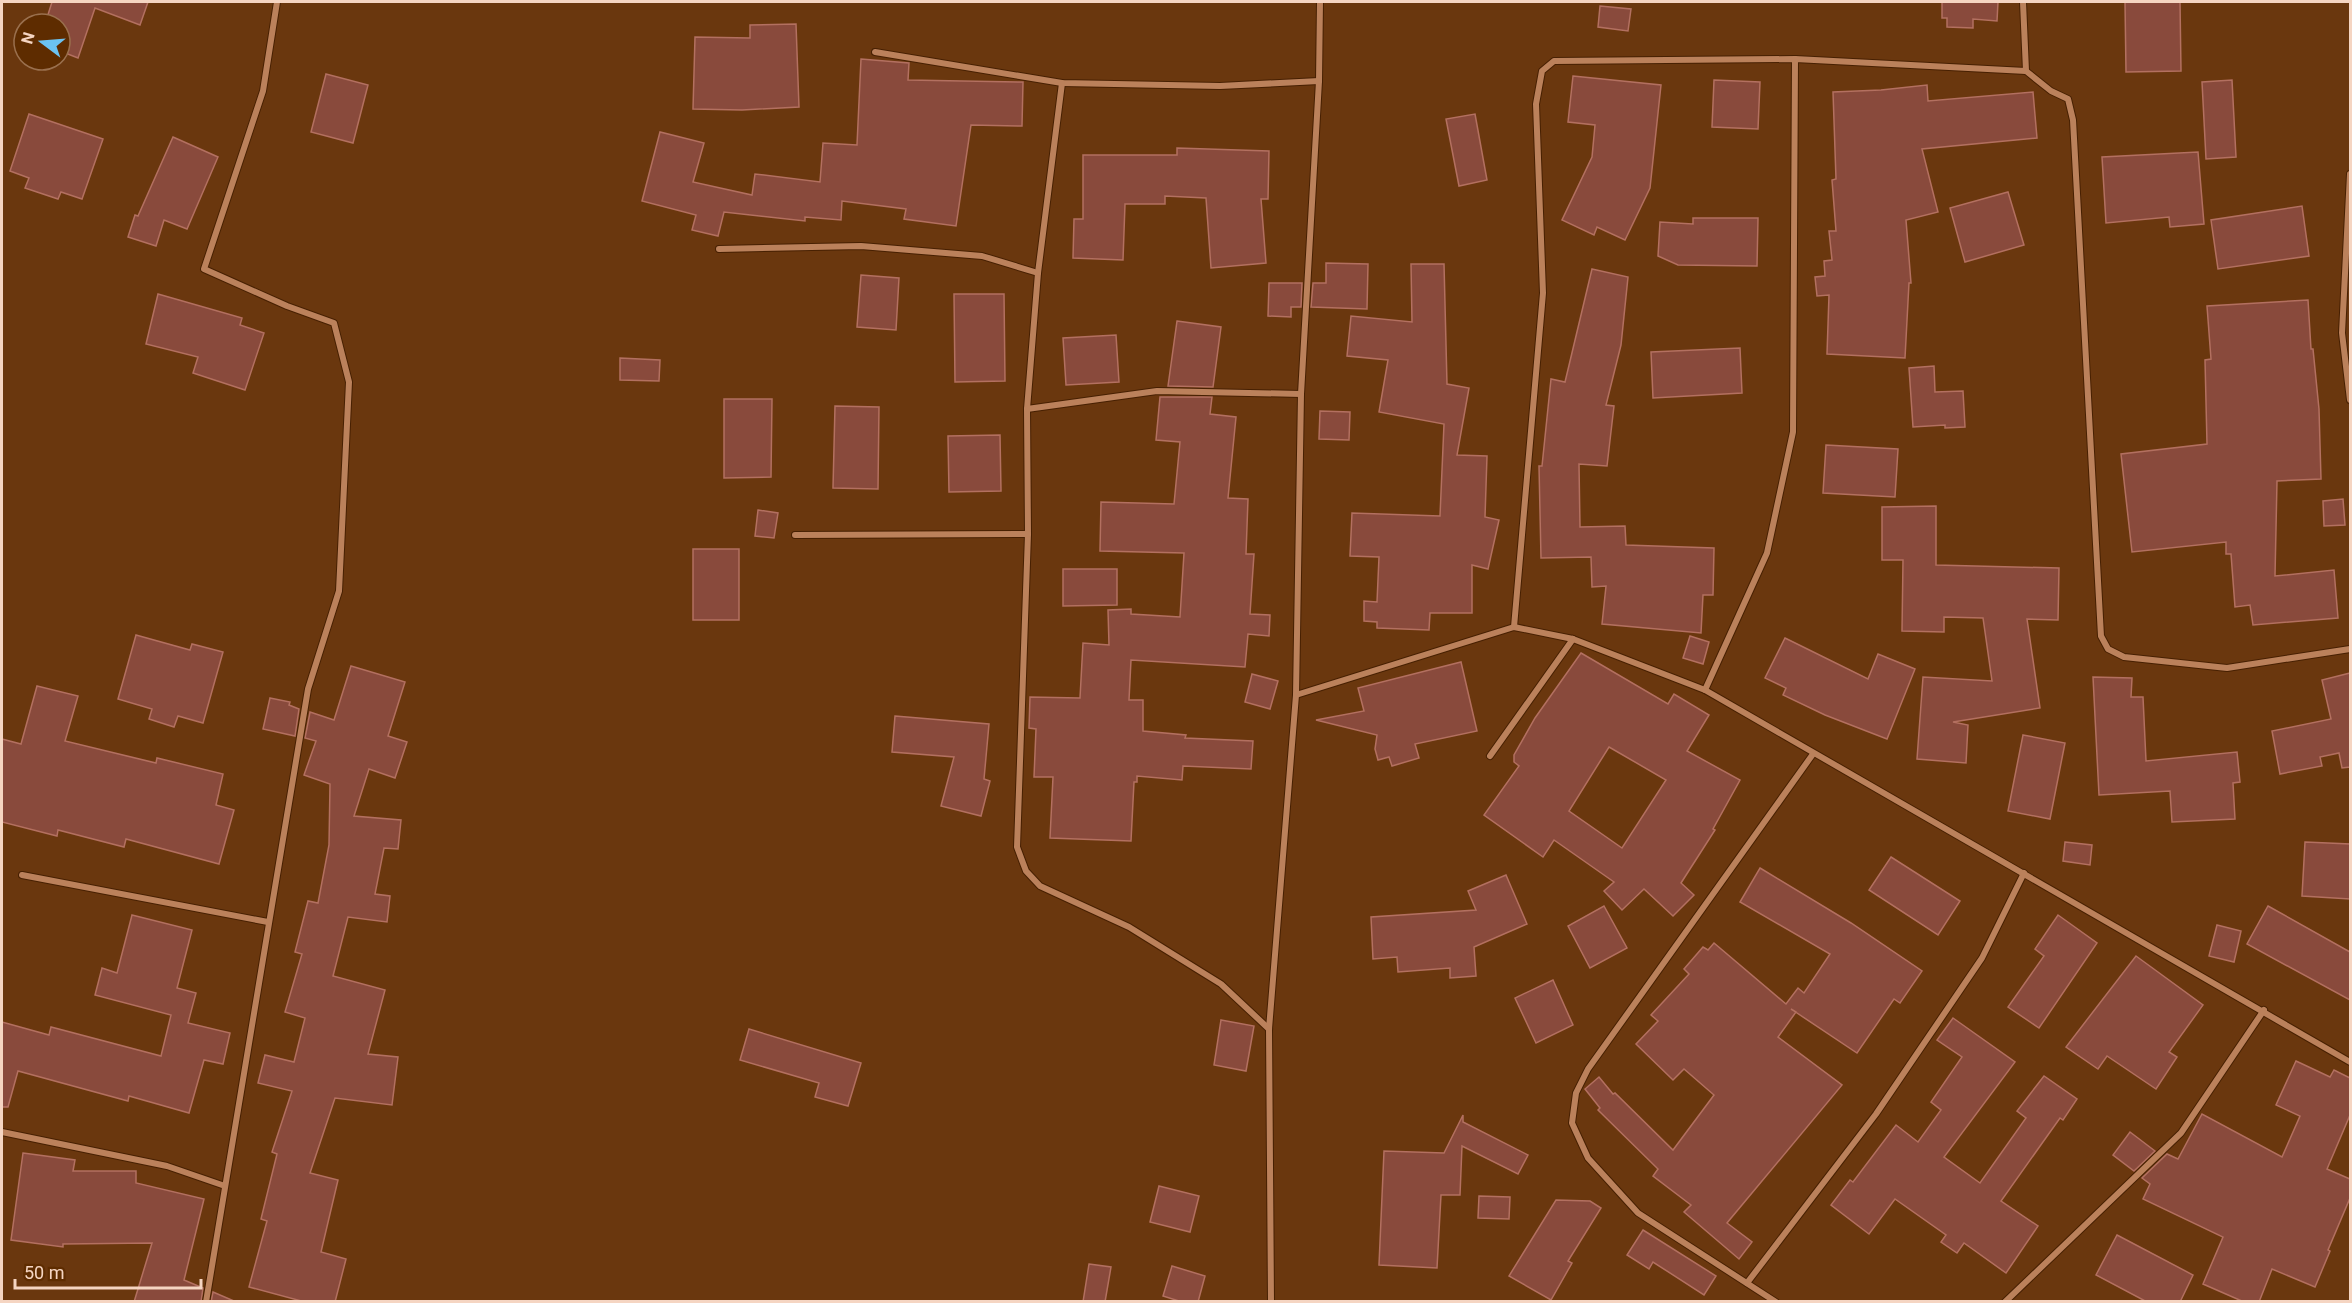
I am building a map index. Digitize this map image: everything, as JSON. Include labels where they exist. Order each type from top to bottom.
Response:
[{"type":"street","points":[[206,1302],[308,689],[339,591],[350,382],[334,323],[287,306],[204,269],[263,91],[278,2]]},
{"type":"street","points":[[1278,1302],[1271,1301],[1269,1029],[1296,695],[1301,394],[1319,81],[1320,2]]},
{"type":"street","points":[[2023,2],[2026,71]]},
{"type":"street","points":[[875,52],[1062,83],[1220,86],[1319,81]]},
{"type":"street","points":[[1705,690],[1767,553],[1793,432],[1795,59]]},
{"type":"street","points":[[1514,627],[1543,293],[1536,104],[1542,71],[1554,61],[1795,59],[2026,71],[2051,91],[2068,99],[2073,120],[2102,636],[2108,649],[2124,657],[2227,668],[2350,649]]},
{"type":"street","points":[[1062,83],[1038,273],[1027,409],[1028,534],[1017,847],[1026,871],[1040,886],[1129,927],[1221,984],[1269,1029]]},
{"type":"street","points":[[2350,174],[2342,333],[2350,400]]},
{"type":"street","points":[[719,249],[861,246],[982,256],[1038,273]]},
{"type":"street","points":[[1027,409],[1157,391],[1301,394]]},
{"type":"street","points":[[795,535],[1028,534]]},
{"type":"street","points":[[1296,695],[1514,627],[1573,639],[1705,690],[1813,754],[2264,1010],[2350,1062]]},
{"type":"street","points":[[1490,756],[1573,639]]},
{"type":"street","points":[[1776,1302],[1638,1213],[1588,1158],[1572,1123],[1575,1093],[1588,1069],[1813,754]]},
{"type":"street","points":[[1747,1283],[1876,1114],[1982,958],[2024,873]]},
{"type":"street","points":[[22,875],[268,922]]},
{"type":"street","points":[[2005,1302],[2181,1133],[2264,1010]]},
{"type":"street","points":[[2,1132],[167,1166],[225,1186]]},
{"type":"building","points":[[52,2],[148,2],[140,25],[95,8],[78,58],[72,56],[72,12],[49,12]]},
{"type":"building","points":[[1942,2],[1998,2],[1997,21],[1973,19],[1973,28],[1947,27],[1947,18],[1942,18]]},
{"type":"building","points":[[2125,2],[2180,2],[2181,71],[2126,72]]},
{"type":"building","points":[[1600,6],[1631,9],[1628,31],[1598,27]]},
{"type":"building","points":[[796,24],[799,107],[742,110],[693,109],[695,37],[750,38],[750,25]]},
{"type":"building","points":[[861,59],[909,63],[908,80],[1023,82],[1022,126],[971,125],[956,226],[904,219],[906,209],[842,201],[841,220],[805,217],[805,221],[724,212],[718,236],[692,230],[696,215],[642,201],[660,132],[704,143],[693,182],[752,195],[755,174],[820,182],[823,143],[857,145]]},
{"type":"building","points":[[326,74],[368,85],[353,143],[311,132]]},
{"type":"building","points":[[1573,76],[1661,85],[1650,188],[1625,240],[1597,227],[1594,235],[1562,220],[1592,157],[1595,125],[1568,122]]},
{"type":"building","points":[[1714,80],[1760,82],[1758,129],[1712,127]]},
{"type":"building","points":[[2232,80],[2236,157],[2206,159],[2202,82]]},
{"type":"building","points":[[1927,85],[1928,101],[2033,92],[2037,138],[1922,149],[1938,212],[1906,220],[1911,283],[1909,283],[1905,358],[1827,354],[1829,295],[1817,296],[1815,277],[1825,276],[1824,261],[1832,260],[1829,231],[1836,231],[1832,180],[1836,179],[1833,92]]},
{"type":"building","points":[[29,114],[103,139],[82,199],[61,192],[58,199],[25,188],[29,178],[10,171]]},
{"type":"building","points":[[1475,114],[1487,180],[1459,186],[1446,119]]},
{"type":"building","points":[[173,137],[218,157],[187,229],[164,220],[156,246],[128,237],[135,215],[138,216]]},
{"type":"building","points":[[1177,148],[1269,151],[1268,199],[1261,199],[1266,263],[1211,268],[1206,198],[1165,196],[1165,204],[1125,204],[1123,260],[1073,258],[1074,219],[1083,219],[1083,155],[1177,155]]},
{"type":"building","points":[[2198,152],[2204,224],[2170,227],[2169,217],[2106,223],[2102,157]]},
{"type":"building","points":[[2008,192],[2024,245],[1965,262],[1950,208]]},
{"type":"building","points":[[2302,206],[2309,256],[2218,269],[2211,220]]},
{"type":"building","points":[[1693,218],[1758,218],[1757,266],[1678,265],[1658,256],[1660,222],[1693,224]]},
{"type":"building","points":[[1326,263],[1368,264],[1367,309],[1311,307],[1313,283],[1326,283]]},
{"type":"building","points":[[1411,264],[1444,264],[1447,384],[1469,388],[1457,455],[1487,456],[1485,517],[1499,520],[1488,569],[1472,565],[1472,613],[1430,613],[1429,630],[1377,628],[1377,622],[1364,621],[1364,601],[1377,602],[1379,557],[1350,556],[1352,513],[1440,516],[1444,424],[1379,412],[1388,360],[1347,356],[1351,316],[1412,322]]},
{"type":"building","points":[[1592,269],[1628,277],[1621,345],[1606,405],[1614,406],[1607,466],[1579,464],[1580,527],[1625,526],[1626,545],[1714,548],[1713,595],[1703,595],[1701,633],[1602,624],[1606,586],[1592,587],[1591,557],[1541,558],[1539,466],[1542,466],[1551,379],[1565,382]]},
{"type":"building","points":[[861,275],[899,278],[896,330],[857,327]]},
{"type":"building","points":[[1269,283],[1302,283],[1301,307],[1291,307],[1291,317],[1268,316]]},
{"type":"building","points":[[158,294],[242,318],[240,325],[264,333],[245,390],[193,373],[198,357],[146,344]]},
{"type":"building","points":[[954,294],[1004,294],[1005,381],[955,382]]},
{"type":"building","points":[[2308,300],[2311,349],[2313,349],[2319,409],[2321,479],[2277,481],[2275,576],[2334,570],[2338,618],[2253,625],[2250,605],[2235,607],[2231,554],[2226,554],[2226,542],[2132,552],[2121,454],[2207,444],[2205,360],[2211,359],[2207,306]]},
{"type":"building","points":[[1177,321],[1221,327],[1213,387],[1168,386]]},
{"type":"building","points":[[1116,335],[1119,382],[1066,385],[1063,338]]},
{"type":"building","points":[[1740,348],[1742,393],[1653,398],[1651,352]]},
{"type":"building","points":[[620,358],[660,360],[659,381],[620,380]]},
{"type":"building","points":[[1934,366],[1935,392],[1963,391],[1965,427],[1945,428],[1945,425],[1913,427],[1909,368]]},
{"type":"building","points":[[1160,397],[1212,397],[1210,414],[1236,417],[1228,498],[1248,499],[1246,554],[1254,554],[1250,614],[1270,615],[1269,636],[1248,634],[1245,667],[1131,660],[1129,700],[1143,700],[1143,731],[1186,735],[1185,738],[1253,741],[1251,769],[1183,766],[1182,780],[1137,776],[1137,782],[1134,782],[1131,841],[1050,838],[1053,777],[1034,777],[1036,729],[1029,728],[1030,697],[1080,698],[1083,643],[1109,645],[1108,610],[1131,609],[1131,614],[1180,617],[1184,553],[1100,551],[1101,502],[1174,504],[1180,442],[1156,440]]},
{"type":"building","points":[[724,399],[772,399],[771,477],[724,478]]},
{"type":"building","points":[[835,406],[879,407],[878,489],[833,488]]},
{"type":"building","points":[[1320,411],[1350,412],[1349,440],[1319,439]]},
{"type":"building","points":[[1000,435],[1001,491],[949,492],[948,436]]},
{"type":"building","points":[[1826,445],[1898,449],[1895,497],[1823,493]]},
{"type":"building","points":[[2343,499],[2345,525],[2324,526],[2323,501]]},
{"type":"building","points":[[1936,506],[1936,565],[2059,568],[2058,620],[2027,619],[2040,708],[1953,722],[1968,725],[1966,763],[1917,759],[1923,677],[1992,681],[1983,618],[1944,617],[1944,632],[1902,631],[1903,560],[1882,560],[1882,507]]},
{"type":"building","points":[[758,510],[778,513],[774,538],[755,536]]},
{"type":"building","points":[[693,549],[739,549],[739,620],[693,620]]},
{"type":"building","points":[[1063,569],[1117,569],[1117,605],[1063,606]]},
{"type":"building","points":[[136,635],[190,650],[192,644],[223,652],[203,723],[178,716],[174,727],[149,719],[152,709],[118,699]]},
{"type":"building","points":[[1690,636],[1709,642],[1703,664],[1683,658]]},
{"type":"building","points":[[1785,638],[1868,679],[1878,654],[1915,669],[1887,739],[1825,715],[1783,695],[1786,688],[1765,678]]},
{"type":"building","points":[[1581,653],[1668,704],[1674,694],[1709,715],[1687,751],[1740,780],[1713,829],[1715,830],[1681,883],[1694,895],[1673,916],[1644,889],[1622,910],[1604,891],[1614,882],[1554,840],[1543,857],[1484,815],[1519,766],[1514,762],[1514,755],[1535,718]],"holes":[[[1609,747],[1666,780],[1622,848],[1569,811]]]},
{"type":"building","points":[[1461,662],[1477,731],[1415,744],[1419,758],[1392,766],[1389,757],[1378,760],[1375,749],[1377,735],[1316,720],[1364,711],[1358,688]]},
{"type":"building","points":[[351,666],[405,682],[388,736],[407,742],[395,778],[369,769],[354,816],[401,820],[398,849],[384,848],[375,894],[390,896],[387,922],[348,917],[333,976],[385,990],[368,1054],[398,1057],[392,1105],[335,1098],[310,1173],[338,1180],[321,1252],[346,1259],[335,1302],[305,1302],[249,1287],[267,1221],[261,1219],[277,1154],[272,1152],[292,1091],[258,1083],[265,1055],[294,1062],[305,1018],[285,1012],[302,954],[295,952],[308,901],[318,903],[329,845],[330,784],[304,775],[316,741],[305,738],[310,712],[334,720]]},
{"type":"building","points":[[2350,673],[2350,767],[2342,768],[2339,753],[2320,757],[2322,766],[2280,774],[2272,731],[2331,719],[2322,680]]},
{"type":"building","points":[[1252,674],[1278,681],[1270,709],[1245,702]]},
{"type":"building","points":[[2093,677],[2132,678],[2131,697],[2143,697],[2146,761],[2237,752],[2240,782],[2233,783],[2235,819],[2172,822],[2170,791],[2099,795]]},
{"type":"building","points":[[37,686],[78,696],[65,741],[156,763],[157,758],[223,774],[216,805],[234,810],[219,864],[126,839],[124,847],[58,830],[57,836],[2,822],[2,739],[21,744]]},
{"type":"building","points":[[270,698],[290,702],[289,705],[299,709],[295,736],[263,729]]},
{"type":"building","points":[[895,716],[989,724],[984,779],[990,781],[981,816],[941,806],[954,757],[892,752]]},
{"type":"building","points":[[2023,735],[2065,743],[2050,819],[2008,811]]},
{"type":"building","points":[[2065,842],[2092,845],[2090,865],[2063,861]]},
{"type":"building","points":[[2305,842],[2350,844],[2350,899],[2302,896]]},
{"type":"building","points":[[1891,857],[1960,901],[1938,935],[1869,890]]},
{"type":"building","points":[[1760,868],[1851,923],[1922,971],[1900,1003],[1894,999],[1857,1053],[1796,1012],[1778,1037],[1842,1085],[1727,1223],[1752,1242],[1739,1259],[1684,1212],[1691,1205],[1653,1176],[1658,1169],[1598,1110],[1600,1108],[1585,1089],[1599,1077],[1613,1094],[1615,1093],[1673,1150],[1714,1095],[1684,1069],[1673,1080],[1636,1044],[1658,1021],[1651,1015],[1689,974],[1684,969],[1703,947],[1708,950],[1714,943],[1786,1004],[1798,988],[1804,993],[1830,954],[1740,902]]},
{"type":"building","points":[[1506,875],[1527,924],[1474,947],[1476,976],[1450,978],[1450,968],[1398,972],[1397,957],[1373,959],[1371,917],[1476,910],[1468,891]]},
{"type":"building","points":[[1604,906],[1627,948],[1590,968],[1568,926]]},
{"type":"building","points":[[2268,906],[2350,952],[2350,1000],[2247,944]]},
{"type":"building","points":[[132,915],[192,930],[177,988],[196,993],[188,1023],[230,1033],[223,1064],[204,1060],[189,1113],[129,1096],[128,1101],[18,1071],[8,1107],[2,1107],[2,1022],[49,1035],[51,1027],[161,1056],[171,1015],[95,995],[102,968],[117,973]]},
{"type":"building","points":[[2058,915],[2097,943],[2039,1028],[2008,1007],[2044,956],[2035,949]]},
{"type":"building","points":[[2217,925],[2241,931],[2234,962],[2209,956]]},
{"type":"building","points":[[2136,956],[2203,1005],[2169,1052],[2177,1057],[2156,1089],[2107,1056],[2098,1069],[2066,1047]]},
{"type":"building","points":[[1553,980],[1573,1025],[1536,1043],[1515,998]]},
{"type":"building","points":[[1953,1018],[2015,1062],[1944,1157],[1980,1183],[2026,1118],[2017,1111],[2044,1076],[2077,1099],[2063,1120],[2060,1118],[2001,1201],[2038,1226],[2006,1273],[1964,1243],[1957,1253],[1941,1242],[1946,1235],[1895,1199],[1869,1234],[1831,1205],[1850,1180],[1853,1182],[1896,1125],[1918,1142],[1941,1110],[1931,1102],[1962,1057],[1937,1040]]},
{"type":"building","points":[[1221,1020],[1254,1026],[1246,1071],[1214,1065]]},
{"type":"building","points":[[749,1029],[861,1063],[848,1106],[815,1097],[819,1083],[740,1060]]},
{"type":"building","points":[[2296,1061],[2330,1077],[2334,1070],[2350,1078],[2350,1115],[2327,1169],[2350,1179],[2350,1198],[2315,1287],[2272,1269],[2259,1302],[2244,1302],[2203,1284],[2223,1237],[2143,1199],[2150,1184],[2142,1178],[2167,1154],[2178,1159],[2202,1114],[2282,1157],[2300,1116],[2276,1105]]},
{"type":"building","points":[[1463,1115],[1463,1122],[1528,1155],[1518,1174],[1462,1146],[1460,1195],[1441,1195],[1437,1268],[1379,1265],[1384,1151],[1444,1153]]},
{"type":"building","points":[[2130,1132],[2155,1151],[2134,1171],[2113,1155]]},
{"type":"building","points":[[23,1153],[75,1160],[73,1171],[136,1171],[136,1183],[204,1199],[184,1280],[203,1288],[201,1302],[134,1302],[152,1243],[63,1244],[63,1247],[11,1240]]},
{"type":"building","points":[[1159,1186],[1199,1196],[1190,1232],[1150,1222]]},
{"type":"building","points":[[1479,1196],[1510,1197],[1509,1219],[1478,1218]]},
{"type":"building","points":[[1556,1200],[1590,1201],[1601,1208],[1568,1261],[1572,1263],[1551,1300],[1509,1276]]},
{"type":"building","points":[[1643,1230],[1716,1276],[1704,1295],[1653,1262],[1649,1269],[1627,1255]]},
{"type":"building","points":[[2117,1235],[2193,1275],[2180,1302],[2147,1302],[2096,1275]]},
{"type":"building","points":[[1089,1264],[1111,1267],[1105,1302],[1083,1302]]},
{"type":"building","points":[[1172,1266],[1205,1276],[1198,1302],[1182,1302],[1163,1296]]},
{"type":"building","points":[[213,1292],[234,1301],[234,1302],[211,1302]]}]
